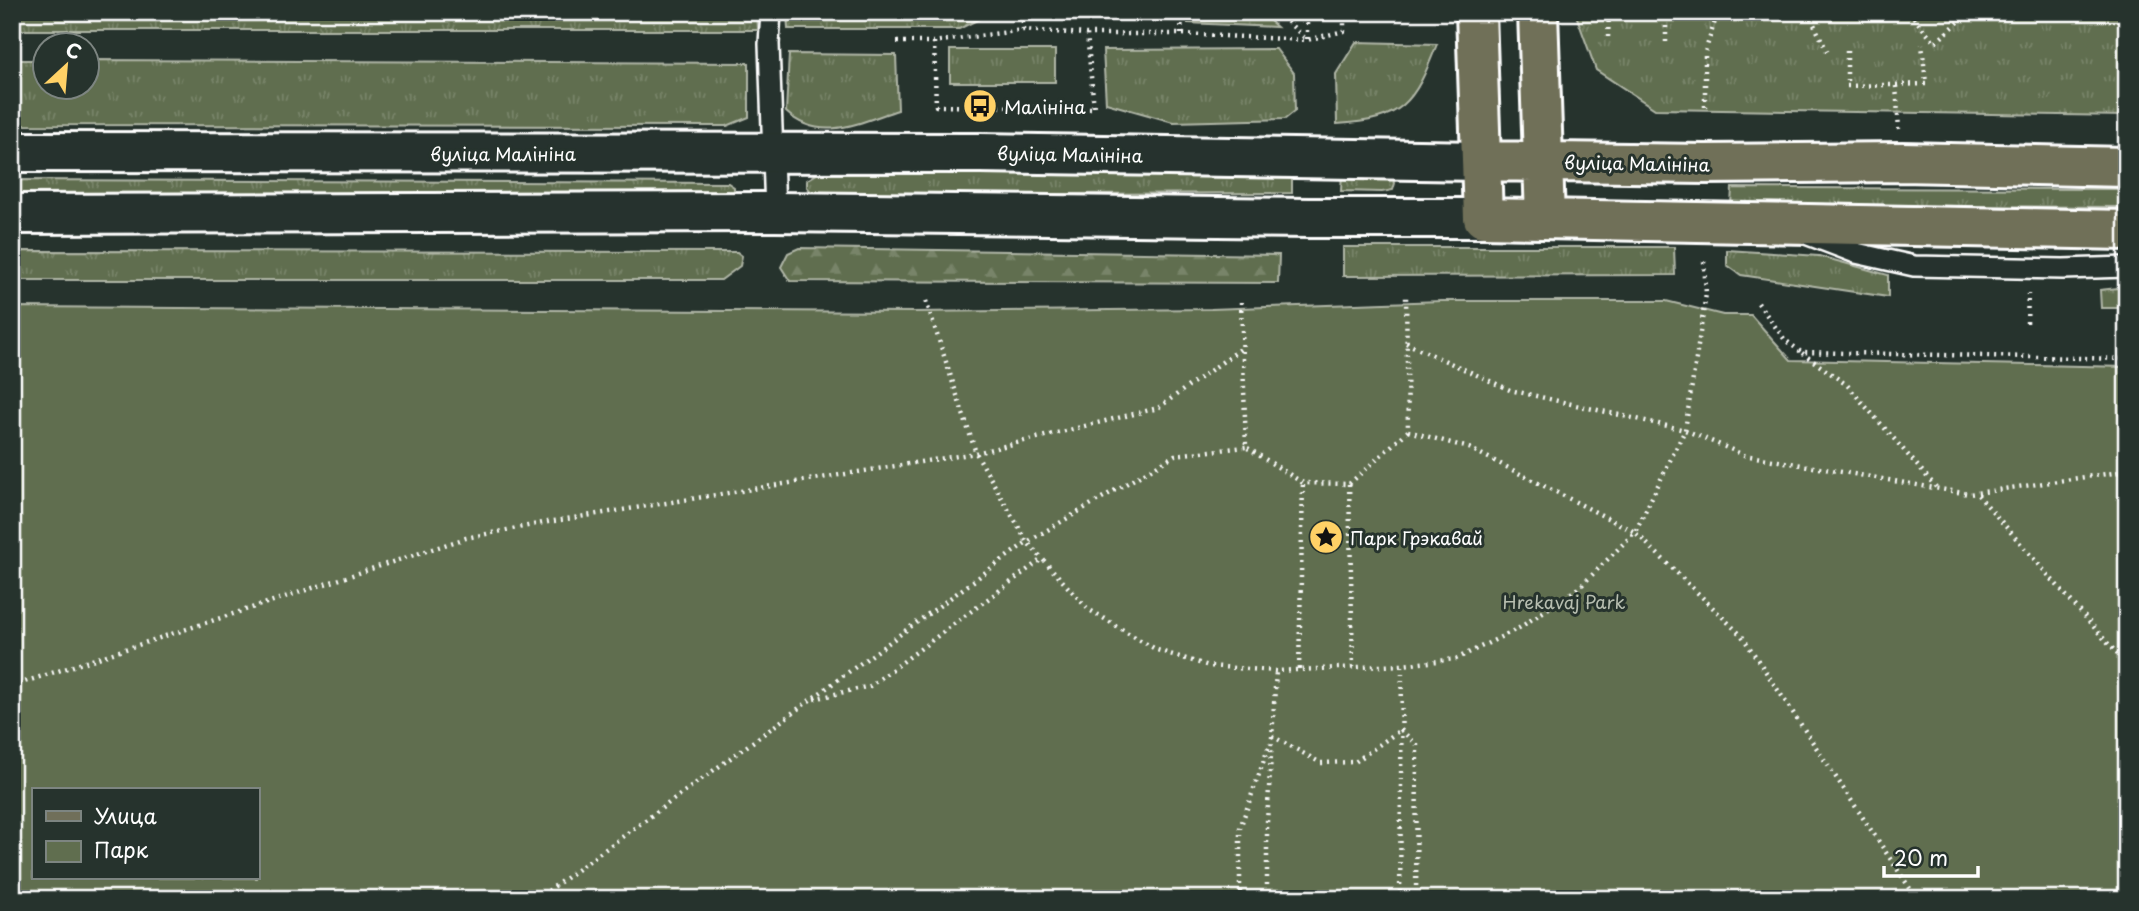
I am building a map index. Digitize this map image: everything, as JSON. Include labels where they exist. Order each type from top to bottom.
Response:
[{"type":"main road","points":[[1476,12],[1483,218]]},
{"type":"main road","points":[[1538,12],[1545,219]]},
{"type":"main road","name":"вуліца Малініна","points":[[12,152],[980,153],[1715,164],[1902,162],[2127,167]]},
{"type":"main road","points":[[12,214],[775,212],[1483,218],[2127,230]]},
{"type":"lane","points":[[771,12],[769,44],[775,212]]},
{"type":"lane","points":[[1776,223],[1856,253],[1914,266],[2063,269],[2127,267]]},
{"type":"path","points":[[1023,12],[1023,30]]},
{"type":"path","points":[[1181,34],[1182,12]]},
{"type":"path","points":[[1277,12],[1307,40]]},
{"type":"path","points":[[1307,12],[1307,40]]},
{"type":"path","points":[[897,42],[934,42],[1023,30],[1307,40],[1344,31],[1344,12]]},
{"type":"path","points":[[1608,37],[1609,12]]},
{"type":"path","points":[[1666,12],[1666,47]]},
{"type":"path","points":[[1705,107],[1705,52],[1718,12]]},
{"type":"path","points":[[1808,12],[1828,53]]},
{"type":"path","points":[[1909,12],[1935,43],[1970,12]]},
{"type":"path","points":[[934,42],[936,106],[1094,107],[1087,34]]},
{"type":"path","points":[[1847,51],[1847,86],[1926,85],[1922,44]]},
{"type":"path","points":[[1896,86],[1902,162]]},
{"type":"path","points":[[926,301],[976,453],[1027,542],[1088,609],[1157,650],[1209,666],[1276,671],[1402,665],[1456,659],[1519,628],[1580,587],[1635,531],[1685,430],[1706,294],[1704,261]]},
{"type":"path","points":[[537,899],[1027,542],[1175,455],[1246,447],[1303,483],[1349,484],[1408,431],[1406,296]]},
{"type":"path","points":[[1241,302],[1246,447]]},
{"type":"path","points":[[1758,303],[1785,340],[1847,385],[1937,489]]},
{"type":"path","points":[[1406,343],[1510,390],[1685,430],[1744,455],[1978,494],[2127,471]]},
{"type":"path","points":[[12,686],[466,538],[548,522],[976,453],[1158,408],[1243,347]]},
{"type":"path","points":[[1801,352],[2127,359]]},
{"type":"path","points":[[2127,407],[2123,440],[2127,457]]},
{"type":"path","points":[[1408,431],[1469,448],[1635,531],[1742,636],[1917,899]]},
{"type":"path","points":[[1299,669],[1303,483]]},
{"type":"path","points":[[1349,484],[1353,667]]},
{"type":"path","points":[[1978,494],[2127,666]]},
{"type":"path","points":[[811,700],[870,686],[1042,559]]},
{"type":"path","points":[[1400,899],[1402,665]]},
{"type":"path","points":[[1267,899],[1276,671]]},
{"type":"path","points":[[1272,736],[1321,763],[1354,762],[1401,730]]},
{"type":"path","points":[[1401,730],[1416,745],[1416,899]]},
{"type":"path","points":[[1240,899],[1240,828],[1272,736]]},
{"type":"path","points":[[12,891],[64,899]]},
{"type":"green space","points":[[12,12],[757,12],[758,30],[12,30]]},
{"type":"green space","points":[[787,12],[993,12],[959,29],[788,29]]},
{"type":"green space","points":[[1188,12],[1260,12],[1277,27],[1188,23]]},
{"type":"green space","points":[[1575,12],[2127,12],[2127,116],[1655,109],[1596,70]]},
{"type":"green space","points":[[1356,42],[1437,44],[1421,81],[1403,105],[1392,113],[1377,118],[1337,124],[1336,74]]},
{"type":"green space","points":[[1276,49],[1294,73],[1295,111],[1285,119],[1173,122],[1106,103],[1103,50]]},
{"type":"green space","points":[[950,50],[1055,50],[1055,82],[950,82]]},
{"type":"green space","points":[[789,54],[896,55],[898,110],[841,128],[813,127],[799,122],[786,112]]},
{"type":"green space","points":[[12,60],[32,60],[32,102],[102,102],[102,60],[749,63],[749,117],[727,126],[12,125]]},
{"type":"green space","points":[[1292,172],[1292,193],[814,195],[807,187],[807,180],[817,174]]},
{"type":"green space","points":[[1342,172],[1391,175],[1395,183],[1393,190],[1382,192],[1341,191]]},
{"type":"green space","points":[[12,180],[728,183],[734,187],[734,195],[12,196]]},
{"type":"green space","points":[[1732,188],[2127,189],[2127,207],[1731,205]]},
{"type":"green space","points":[[1343,247],[1674,247],[1675,275],[1343,276]]},
{"type":"green space","points":[[799,248],[1279,255],[1278,283],[790,281],[781,267],[788,253]]},
{"type":"green space","points":[[1727,250],[1819,256],[1888,275],[1888,297],[1741,275],[1727,265]]},
{"type":"green space","points":[[12,251],[737,252],[742,256],[740,266],[721,280],[12,280]]},
{"type":"green space","points":[[2127,287],[2127,308],[2101,308],[2100,290]]},
{"type":"green space","name":"Hrekavaj Park","points":[[1442,301],[1666,301],[1723,315],[1751,315],[1791,360],[2127,367],[2127,899],[12,899],[12,307],[914,312],[1211,309]]},
{"type":"place","name":"Малініна","points":[[980,106]]},
{"type":"place","name":"Парк Грэкавай","points":[[1326,537]]}]
